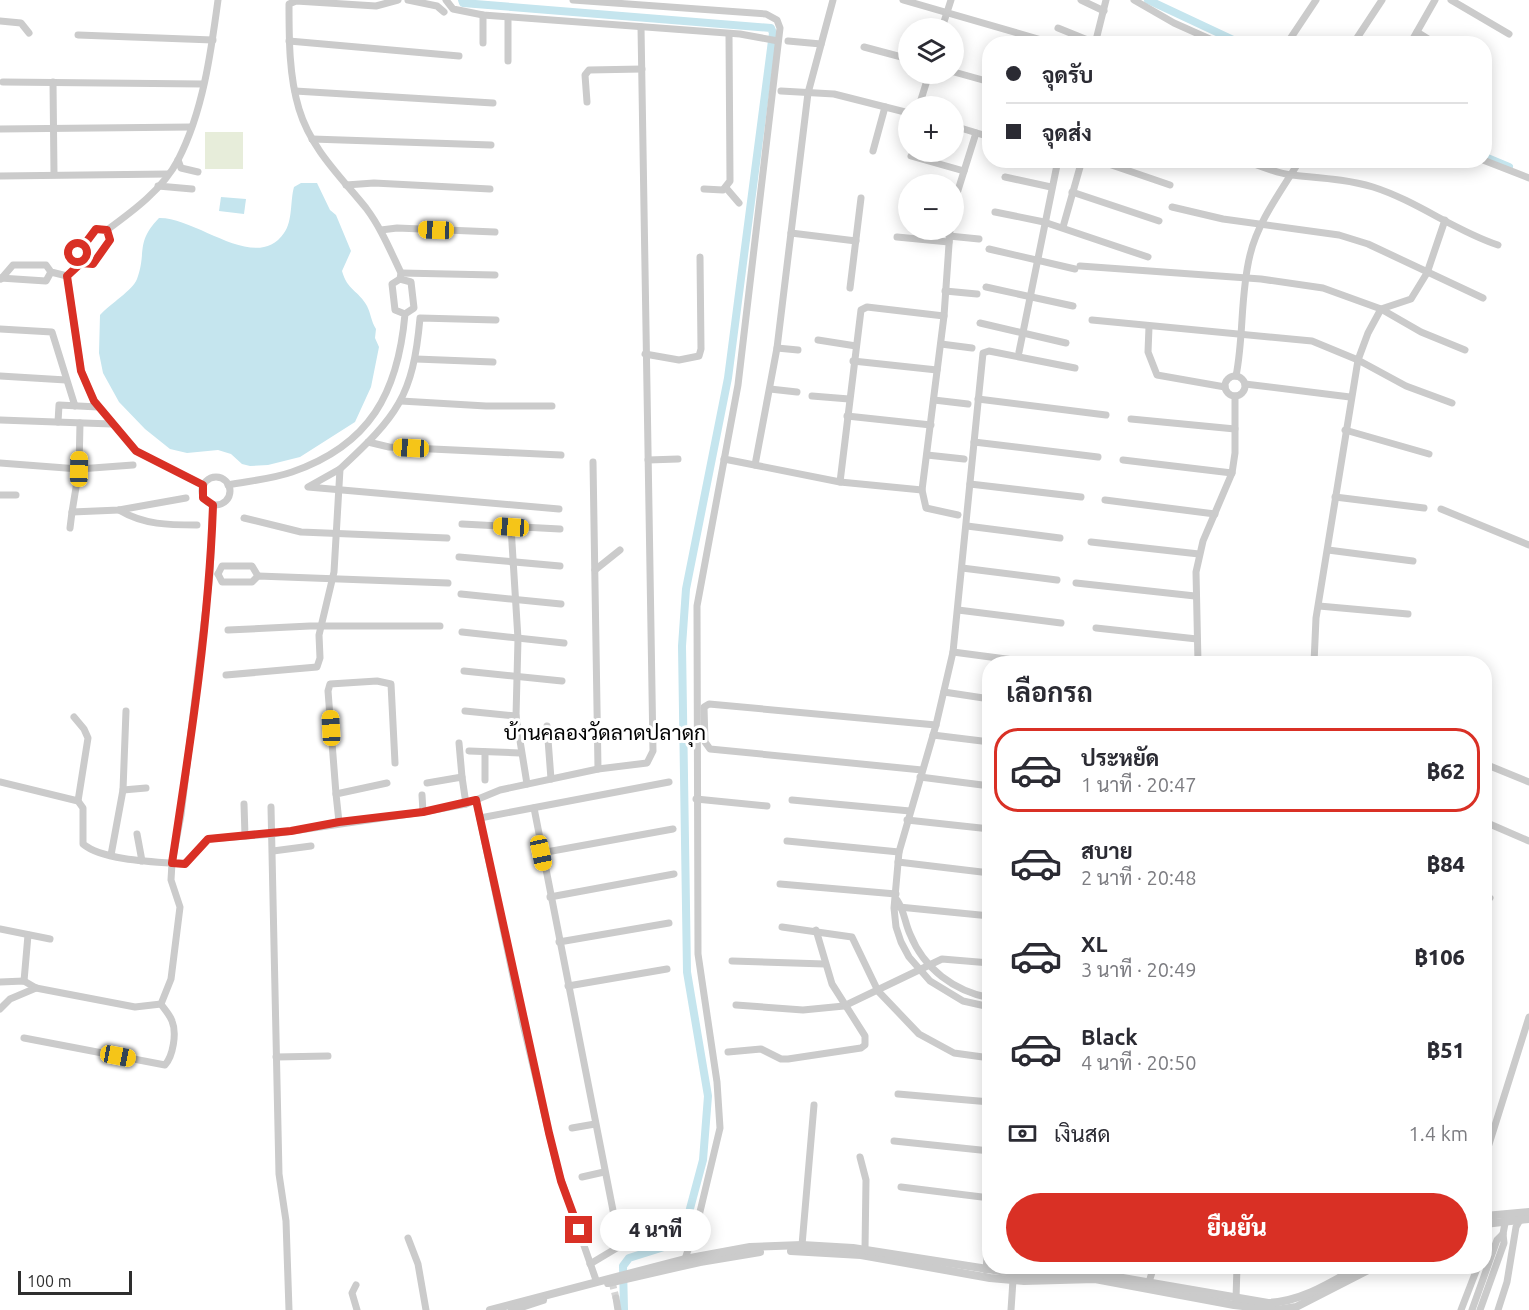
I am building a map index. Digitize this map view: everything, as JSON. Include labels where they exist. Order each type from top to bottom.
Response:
[{"type":"street","points":[[81,263],[78,253],[96,229],[107,230],[140,206],[178,160],[191,127],[203,84],[213,40],[218,0]]},
{"type":"street","points":[[228,485],[228,498],[221,504],[213,505],[203,498],[203,485],[209,479],[218,478],[228,485],[289,473],[328,457],[348,443],[367,424],[391,385],[398,366],[405,314],[414,308],[411,282],[400,276],[381,230],[312,139],[299,110],[289,41],[289,4],[296,2],[376,6],[398,0]]},
{"type":"street","points":[[408,0],[437,6],[444,12]]},
{"type":"street","points":[[446,0],[453,9],[483,15],[729,34],[777,40]]},
{"type":"street","points":[[573,0],[766,14],[777,20],[777,40],[743,348],[697,606],[698,954],[717,1082],[720,1128],[686,1262]]},
{"type":"street","points":[[755,465],[777,348],[808,93],[833,0]]},
{"type":"street","points":[[903,0],[1028,36]]},
{"type":"street","points":[[945,18],[951,0]]},
{"type":"street","points":[[1081,0],[1104,11]]},
{"type":"street","points":[[1097,36],[1106,0]]},
{"type":"street","points":[[1134,0],[1204,36]]},
{"type":"street","points":[[1292,36],[1316,0]]},
{"type":"street","points":[[1358,36],[1382,0]]},
{"type":"street","points":[[1415,36],[1435,0]]},
{"type":"street","points":[[1450,0],[1509,34]]},
{"type":"street","points":[[483,15],[483,43]]},
{"type":"street","points":[[507,17],[508,61]]},
{"type":"street","points":[[0,21],[21,23],[29,33]]},
{"type":"street","points":[[0,782],[78,801],[83,808],[82,844],[90,850],[142,861],[185,864],[208,839],[272,834],[339,822],[423,812],[466,804],[488,792],[598,769],[647,763],[653,757],[641,27]]},
{"type":"street","points":[[1058,28],[1078,36]]},
{"type":"street","points":[[1417,32],[1423,36]]},
{"type":"street","points":[[727,189],[730,181],[729,34]]},
{"type":"street","points":[[78,35],[213,40]]},
{"type":"street","points":[[289,41],[459,56]]},
{"type":"street","points":[[788,41],[821,44]]},
{"type":"street","points":[[864,47],[898,56]]},
{"type":"street","points":[[586,102],[585,75],[589,70],[642,69]]},
{"type":"street","points":[[964,75],[982,80]]},
{"type":"street","points":[[3,82],[203,84]]},
{"type":"street","points":[[53,82],[54,174]]},
{"type":"street","points":[[295,91],[493,103]]},
{"type":"street","points":[[781,91],[834,94],[898,110]]},
{"type":"street","points":[[873,150],[885,107]]},
{"type":"street","points":[[0,129],[191,127]]},
{"type":"street","points":[[964,129],[982,135]]},
{"type":"street","points":[[963,174],[976,133]]},
{"type":"street","points":[[312,139],[491,145]]},
{"type":"street","points":[[178,160],[181,168],[198,172]]},
{"type":"street","points":[[932,162],[964,171]]},
{"type":"street","points":[[1492,164],[1529,178]]},
{"type":"street","points":[[1019,352],[1056,168]]},
{"type":"street","points":[[1063,228],[1080,168]]},
{"type":"street","points":[[1120,168],[1170,185]]},
{"type":"street","points":[[1269,168],[1291,175],[1324,177],[1375,188],[1478,238],[1498,245]]},
{"type":"street","points":[[1236,376],[1242,333],[1245,279],[1250,253],[1261,225],[1295,168]]},
{"type":"street","points":[[0,176],[168,174]]},
{"type":"street","points":[[1005,177],[1051,187]]},
{"type":"street","points":[[346,185],[374,183],[490,189]]},
{"type":"street","points":[[158,186],[192,189]]},
{"type":"street","points":[[704,189],[727,189],[739,203]]},
{"type":"street","points":[[1072,192],[1159,221]]},
{"type":"street","points":[[850,288],[861,198]]},
{"type":"street","points":[[1172,207],[1261,225],[1339,235],[1397,257],[1483,298]]},
{"type":"street","points":[[995,212],[1044,222],[1148,257]]},
{"type":"street","points":[[1315,656],[1319,606],[1335,497],[1358,360],[1368,333],[1381,309],[1411,299],[1427,273],[1445,220]]},
{"type":"street","points":[[381,230],[398,228],[495,232]]},
{"type":"street","points":[[67,276],[81,263],[93,264],[110,240],[107,230]]},
{"type":"street","points":[[791,233],[856,241]]},
{"type":"street","points":[[964,238],[979,239]]},
{"type":"street","points":[[949,240],[944,316],[922,490],[926,508],[958,515]]},
{"type":"street","points":[[989,249],[1078,267],[1245,279],[1323,288],[1381,309],[1421,332],[1465,350]]},
{"type":"street","points":[[645,354],[679,360],[699,356],[701,349],[700,257]]},
{"type":"street","points":[[1,278],[13,265],[46,265],[51,272],[67,276]]},
{"type":"street","points":[[1,278],[46,281],[51,272]]},
{"type":"street","points":[[405,314],[395,310],[392,284],[400,276],[495,275]]},
{"type":"street","points":[[67,276],[81,371],[98,407],[136,451],[203,485]]},
{"type":"street","points":[[986,287],[1072,306]]},
{"type":"street","points":[[945,291],[977,294]]},
{"type":"street","points":[[840,482],[862,308],[944,316]]},
{"type":"street","points":[[496,320],[420,318],[416,359],[401,401],[368,442],[340,469],[308,486],[338,491],[559,509]]},
{"type":"street","points":[[1092,320],[1312,341],[1358,360],[1406,386],[1452,403]]},
{"type":"street","points":[[980,323],[1066,343]]},
{"type":"street","points":[[1149,327],[1148,352],[1157,375],[1224,387]]},
{"type":"street","points":[[0,329],[52,332],[75,406]]},
{"type":"street","points":[[818,340],[856,346]]},
{"type":"street","points":[[941,344],[972,348]]},
{"type":"street","points":[[777,348],[798,350]]},
{"type":"street","points":[[982,996],[961,990],[928,964],[911,937],[898,908],[896,897],[898,862],[907,819],[936,725],[953,652],[967,526],[981,357],[985,351],[1075,368]]},
{"type":"street","points":[[416,359],[493,362]]},
{"type":"street","points":[[854,361],[937,370]]},
{"type":"street","points":[[0,376],[66,380]]},
{"type":"street","points":[[1236,376],[1245,384],[1244,391],[1235,396],[1228,394],[1224,387],[1229,378],[1236,376]]},
{"type":"street","points":[[1245,384],[1350,397]]},
{"type":"street","points":[[770,389],[797,392]]},
{"type":"street","points":[[812,396],[849,399]]},
{"type":"street","points":[[1198,656],[1196,596],[1199,554],[1232,473],[1235,453],[1235,396]]},
{"type":"street","points":[[978,399],[1106,415]]},
{"type":"street","points":[[934,400],[968,404]]},
{"type":"street","points":[[401,401],[486,406],[552,406]]},
{"type":"street","points":[[58,422],[59,405],[98,407]]},
{"type":"street","points":[[847,416],[931,425]]},
{"type":"street","points":[[1131,419],[1235,429]]},
{"type":"street","points":[[0,420],[112,424]]},
{"type":"street","points":[[69,528],[79,469],[80,423]]},
{"type":"street","points":[[1346,430],[1429,454]]},
{"type":"street","points":[[368,442],[389,447],[561,455]]},
{"type":"street","points":[[974,442],[1098,457]]},
{"type":"street","points":[[927,455],[964,459]]},
{"type":"street","points":[[648,460],[678,459]]},
{"type":"street","points":[[724,459],[840,482],[922,490]]},
{"type":"street","points":[[1123,460],[1232,473]]},
{"type":"street","points":[[593,462],[598,769]]},
{"type":"street","points":[[0,463],[79,469],[133,465]]},
{"type":"street","points":[[226,675],[317,668],[320,626],[333,578],[338,534],[340,469]]},
{"type":"street","points":[[970,484],[1081,497]]},
{"type":"street","points":[[0,495],[16,495]]},
{"type":"street","points":[[1335,497],[1424,508]]},
{"type":"street","points":[[72,512],[119,510],[186,498]]},
{"type":"street","points":[[1105,500],[1215,514]]},
{"type":"street","points":[[161,1004],[171,979],[180,908],[171,880],[172,863],[181,815],[214,574],[213,505]]},
{"type":"street","points":[[1442,509],[1529,545]]},
{"type":"street","points":[[119,510],[146,522],[197,525]]},
{"type":"street","points":[[244,518],[301,532],[447,538]]},
{"type":"street","points":[[462,524],[560,529]]},
{"type":"street","points":[[967,526],[1060,538]]},
{"type":"street","points":[[511,527],[518,639],[516,716],[520,753],[527,784]]},
{"type":"street","points":[[1091,542],[1199,554]]},
{"type":"street","points":[[595,570],[620,550]]},
{"type":"street","points":[[1328,550],[1413,561]]},
{"type":"street","points":[[459,557],[560,566]]},
{"type":"street","points":[[214,574],[222,566],[252,566],[258,576]]},
{"type":"street","points":[[962,568],[1057,580]]},
{"type":"street","points":[[214,574],[222,582],[252,582],[258,576],[448,583]]},
{"type":"street","points":[[1076,583],[1196,596]]},
{"type":"street","points":[[461,594],[561,604]]},
{"type":"street","points":[[1319,606],[1408,614]]},
{"type":"street","points":[[958,610],[1061,623]]},
{"type":"street","points":[[228,630],[320,626],[440,626]]},
{"type":"street","points":[[1096,628],[1197,639]]},
{"type":"street","points":[[462,632],[564,643]]},
{"type":"street","points":[[953,652],[983,656]]},
{"type":"street","points":[[464,671],[562,681]]},
{"type":"street","points":[[339,822],[328,691],[330,684],[377,681],[391,684],[395,763]]},
{"type":"street","points":[[944,692],[982,698]]},
{"type":"street","points":[[936,725],[709,704],[704,707],[705,742],[710,749],[921,773],[982,784]]},
{"type":"street","points":[[111,855],[123,790],[126,711]]},
{"type":"street","points":[[465,711],[516,716]]},
{"type":"street","points":[[74,717],[88,738],[78,801]]},
{"type":"street","points":[[547,726],[551,779]]},
{"type":"street","points":[[933,735],[982,741]]},
{"type":"street","points":[[459,743],[466,804]]},
{"type":"street","points":[[469,752],[520,753]]},
{"type":"street","points":[[485,752],[486,780]]},
{"type":"street","points":[[1492,767],[1529,782]]},
{"type":"street","points":[[427,783],[462,777]]},
{"type":"street","points":[[480,818],[669,782]]},
{"type":"street","points":[[336,794],[387,783]]},
{"type":"street","points":[[123,790],[146,788]]},
{"type":"street","points":[[422,795],[423,812]]},
{"type":"street","points":[[476,800],[523,1024],[556,1162],[597,1283]]},
{"type":"street","points":[[696,800],[767,806]]},
{"type":"street","points":[[792,800],[910,811]]},
{"type":"street","points":[[244,804],[245,836]]},
{"type":"street","points":[[271,807],[279,1174],[286,1221],[289,1310]]},
{"type":"street","points":[[534,808],[541,853],[620,1246]]},
{"type":"street","points":[[907,819],[982,828]]},
{"type":"street","points":[[1492,825],[1529,841]]},
{"type":"street","points":[[541,853],[673,829]]},
{"type":"street","points":[[137,834],[142,861]]},
{"type":"street","points":[[787,841],[900,852]]},
{"type":"street","points":[[273,851],[311,846]]},
{"type":"street","points":[[898,862],[982,872]]},
{"type":"street","points":[[550,897],[674,874]]},
{"type":"street","points":[[780,884],[896,897]]},
{"type":"street","points":[[898,908],[982,915]]},
{"type":"street","points":[[898,908],[896,927],[901,942],[919,969],[944,992],[963,1001],[982,1005]]},
{"type":"street","points":[[559,942],[669,923]]},
{"type":"street","points":[[782,927],[845,935],[856,941],[878,991],[904,1021],[937,1046],[954,1053],[982,1057]]},
{"type":"street","points":[[0,930],[50,939]]},
{"type":"street","points":[[728,1052],[761,1049],[781,1059],[788,1059],[861,1048],[865,1045],[865,1036],[844,1006],[825,963],[816,930]]},
{"type":"street","points":[[24,981],[28,935]]},
{"type":"street","points":[[736,1005],[804,1010],[844,1006],[928,964],[950,959],[982,962]]},
{"type":"street","points":[[732,961],[825,963]]},
{"type":"street","points":[[568,986],[667,969]]},
{"type":"street","points":[[0,982],[24,981],[36,988],[135,1007],[161,1004]]},
{"type":"street","points":[[0,1010],[10,999],[36,988]]},
{"type":"street","points":[[24,1038],[165,1065],[171,1058],[174,1033],[173,1022],[161,1004]]},
{"type":"street","points":[[1492,1137],[1529,1017]]},
{"type":"street","points":[[276,1057],[328,1056]]},
{"type":"street","points":[[898,1094],[982,1101]]},
{"type":"street","points":[[802,1245],[814,1105]]},
{"type":"street","points":[[572,1128],[595,1124]]},
{"type":"street","points":[[894,1141],[982,1149]]},
{"type":"street","points":[[860,1157],[866,1180],[865,1250]]},
{"type":"street","points":[[582,1177],[604,1172]]},
{"type":"street","points":[[901,1187],[982,1197]]},
{"type":"street","points":[[1492,1221],[1529,1212]]},
{"type":"street","points":[[1506,1218],[1525,1220]]},
{"type":"street","points":[[1480,1310],[1504,1243],[1506,1218]]},
{"type":"street","points":[[1498,1310],[1507,1282],[1516,1227],[1525,1220]]},
{"type":"street","points":[[590,1264],[620,1246],[661,1234],[671,1235],[689,1245]]},
{"type":"street","points":[[1492,1254],[1497,1240],[1503,1234]]},
{"type":"street","points":[[408,1238],[418,1264],[426,1310]]},
{"type":"street","points":[[490,1310],[635,1273],[750,1248],[802,1245],[865,1250],[982,1269]]},
{"type":"street","points":[[686,1262],[753,1253],[830,1251],[1013,1280],[1095,1279],[1150,1275],[1250,1308],[1277,1310],[1304,1303],[1360,1274]]},
{"type":"street","points":[[1122,1274],[1150,1275],[1236,1299],[1261,1303],[1284,1302],[1319,1289],[1346,1274]]},
{"type":"street","points":[[1236,1299],[1237,1274]]},
{"type":"street","points":[[1461,1310],[1475,1274]]},
{"type":"street","points":[[1472,1310],[1485,1274]]},
{"type":"street","points":[[1011,1310],[1013,1280]]},
{"type":"street","points":[[512,1310],[597,1283]]},
{"type":"street","points":[[356,1285],[352,1293],[357,1310]]},
{"type":"street","points":[[616,1298],[618,1310]]},
{"type":"green space","points":[[205,132],[243,132],[243,169],[205,169]]},
{"type":"water","points":[[301,183],[317,183],[330,210],[336,215],[351,251],[342,271],[344,277],[367,306],[376,329],[375,338],[379,347],[371,387],[355,422],[300,457],[268,465],[242,464],[231,454],[218,450],[187,453],[170,449],[145,429],[119,402],[103,373],[99,353],[100,315],[135,283],[140,270],[144,241],[159,218],[174,220],[242,246],[258,248],[272,244],[284,233],[289,223],[294,187]]},
{"type":"water","points":[[221,197],[246,199],[244,214],[219,211]]},
{"type":"waterway","points":[[462,0],[463,3],[771,28],[773,33],[728,378],[686,589],[682,646],[687,972],[708,1096],[703,1160],[684,1231],[664,1247],[629,1258],[623,1266],[624,1310]]},
{"type":"waterway","points":[[1148,0],[1225,36]]},
{"type":"waterway","points":[[1492,160],[1509,167]]},
{"type":"tunnel","points":[[612,1282],[616,1298]]},
{"type":"district","name":"บ้านคลองวัดลาดปลาดุก","points":[[605,732]]},
{"type":"route","points":[[78,253],[96,229],[107,230],[110,240],[93,264],[81,263],[67,276],[81,371],[94,401],[136,451],[203,485],[203,498],[213,505],[210,574],[181,815],[172,863],[185,864],[208,839],[272,834],[339,822],[423,812],[476,800],[523,1024],[549,1133],[561,1181],[579,1230]]}]
